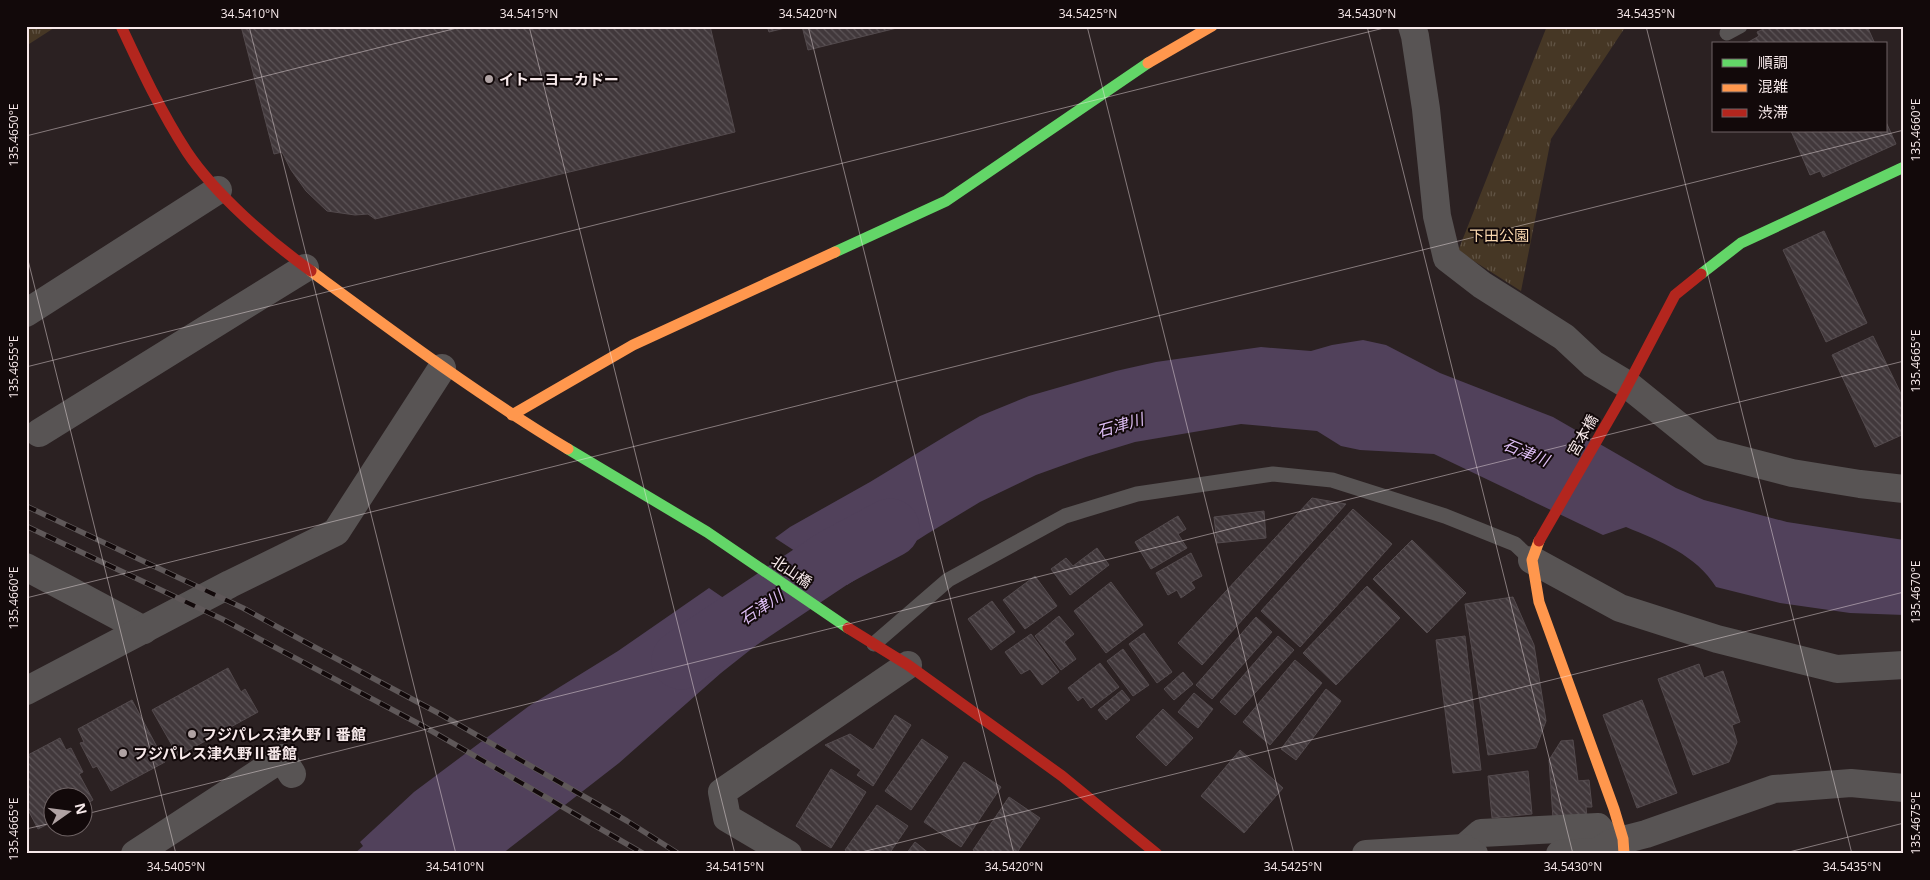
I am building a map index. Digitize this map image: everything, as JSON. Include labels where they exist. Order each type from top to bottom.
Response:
[{"type":"street","name":"北山橋","points":[[121,26],[153,94],[188,153],[222,196],[305,268],[442,368],[512,415],[707,532],[860,636],[908,665],[1062,776],[1157,854]]},
{"type":"street","points":[[512,415],[633,345],[946,201],[1161,54],[1212,26]]},
{"type":"street","points":[[1412,26],[1426,109],[1437,216],[1447,258],[1482,285],[1564,337],[1623,393],[1711,452],[1792,472],[1860,484],[1904,489]]},
{"type":"street","name":"宮本橋","points":[[1536,548],[1676,295],[1741,243],[1904,167]]},
{"type":"street","points":[[26,313],[218,190]]},
{"type":"street","points":[[38,433],[305,268]]},
{"type":"street","points":[[26,690],[230,584],[336,532],[442,368]]},
{"type":"street","points":[[1536,548],[1620,608],[1717,639],[1837,669],[1904,665]]},
{"type":"street","points":[[1536,548],[1539,602],[1614,847]]},
{"type":"street","points":[[26,567],[144,630]]},
{"type":"street","points":[[788,854],[727,818],[722,792],[908,665]]},
{"type":"street","points":[[135,854],[282,758],[292,774]]},
{"type":"street","points":[[1560,854],[1614,847],[1774,789],[1851,783],[1904,788]]},
{"type":"street","points":[[1366,854],[1457,851],[1481,833],[1598,827],[1614,847]]},
{"type":"lane","points":[[874,644],[948,580],[1065,516],[1137,494],[1273,474],[1332,480],[1445,516],[1515,544],[1536,548]]},
{"type":"green space","points":[[26,26],[57,26],[26,46]]},
{"type":"green space","name":"下田公園","points":[[1547,26],[1626,26],[1551,139],[1521,291],[1458,251]]},
{"type":"water","points":[[1363,340],[1386,345],[1440,373],[1553,417],[1676,488],[1704,500],[1787,522],[1904,540],[1904,615],[1850,613],[1780,603],[1716,587],[1708,576],[1688,558],[1652,538],[1626,527],[1603,535],[1434,454],[1360,450],[1341,446],[1317,431],[1241,424],[1135,442],[1036,475],[980,502],[847,585],[775,538],[790,527],[980,416],[1029,396],[1116,371],[1156,362],[1261,347],[1311,351],[1332,345]]},
{"type":"water","points":[[709,588],[773,632],[721,673],[619,763],[502,854],[354,854],[363,846],[360,842],[414,792],[529,706],[618,651]]},
{"type":"building","name":"イトーヨーカドー","points":[[241,26],[710,26],[735,132],[375,219],[368,214],[355,215],[327,211],[306,191],[291,170],[282,152],[274,154]]},
{"type":"building","points":[[767,26],[793,26],[769,32]]},
{"type":"building","points":[[802,26],[905,26],[808,50]]},
{"type":"building","points":[[1770,26],[1867,26],[1874,42],[1748,42],[1759,36],[1757,32]]},
{"type":"building","points":[[1888,126],[1896,144],[1823,177],[1820,171],[1810,175],[1791,132],[1888,132]]},
{"type":"building","points":[[1824,231],[1867,323],[1826,342],[1783,250]]},
{"type":"building","points":[[1873,336],[1904,400],[1904,434],[1875,447],[1832,355]]},
{"type":"building","points":[[1312,498],[1346,504],[1202,665],[1178,643]]},
{"type":"building","points":[[1353,509],[1392,544],[1300,647],[1261,611]]},
{"type":"building","points":[[1264,511],[1266,538],[1217,543],[1214,517]]},
{"type":"building","points":[[1178,516],[1186,529],[1178,534],[1187,548],[1151,569],[1135,542]]},
{"type":"building","points":[[1412,540],[1466,593],[1427,633],[1373,579]]},
{"type":"building","points":[[1097,548],[1109,565],[1070,595],[1051,569],[1066,558],[1073,566]]},
{"type":"building","points":[[1191,553],[1202,576],[1191,582],[1195,588],[1181,598],[1177,590],[1168,595],[1156,573]]},
{"type":"building","points":[[1035,576],[1057,606],[1025,629],[1003,600]]},
{"type":"building","points":[[1111,582],[1143,625],[1106,653],[1074,611]]},
{"type":"building","points":[[1367,586],[1400,618],[1336,685],[1303,653]]},
{"type":"building","points":[[1513,597],[1534,645],[1546,721],[1536,748],[1488,755],[1465,604]]},
{"type":"building","points":[[992,601],[1015,632],[991,650],[968,619]]},
{"type":"building","points":[[1059,616],[1074,634],[1064,642],[1076,659],[1061,670],[1035,636]]},
{"type":"building","points":[[1256,617],[1272,632],[1212,699],[1196,685]]},
{"type":"building","points":[[1144,633],[1172,672],[1157,683],[1129,644]]},
{"type":"building","points":[[1031,634],[1059,672],[1042,685],[1030,669],[1021,674],[1005,652]]},
{"type":"building","points":[[1278,636],[1294,650],[1235,715],[1220,702]]},
{"type":"building","points":[[1465,636],[1481,770],[1453,773],[1436,640]]},
{"type":"building","points":[[1123,649],[1149,685],[1133,696],[1107,661]]},
{"type":"building","points":[[1295,660],[1322,683],[1270,745],[1243,722]]},
{"type":"building","points":[[1100,663],[1119,687],[1091,708],[1083,697],[1078,701],[1068,688]]},
{"type":"building","points":[[1699,664],[1704,678],[1723,671],[1740,722],[1732,725],[1737,742],[1729,762],[1693,775],[1658,679]]},
{"type":"building","name":"フジパレス津久野Ⅰ番館","points":[[228,668],[241,692],[245,689],[258,712],[178,756],[152,710]]},
{"type":"building","points":[[1183,672],[1193,684],[1174,700],[1164,689]]},
{"type":"building","points":[[1326,689],[1341,701],[1296,760],[1281,749]]},
{"type":"building","points":[[1122,690],[1130,700],[1106,720],[1098,710]]},
{"type":"building","points":[[1194,693],[1213,709],[1198,728],[1178,712]]},
{"type":"building","name":"フジパレス津久野Ⅱ番館","points":[[132,700],[165,762],[111,791],[97,766],[93,768],[80,743],[84,742],[78,729]]},
{"type":"building","points":[[1642,700],[1677,793],[1637,808],[1603,715]]},
{"type":"building","points":[[1163,709],[1193,738],[1166,766],[1136,737]]},
{"type":"building","points":[[895,715],[911,725],[873,786],[857,775],[861,770],[825,745],[850,734],[873,750]]},
{"type":"building","points":[[60,738],[66,750],[71,748],[83,772],[79,774],[87,788],[42,788],[42,827],[38,829],[26,806],[26,756]]},
{"type":"building","points":[[922,739],[948,757],[911,810],[885,791]]},
{"type":"building","points":[[1573,740],[1578,781],[1589,780],[1592,807],[1586,807],[1587,817],[1553,819],[1549,760],[1561,741]]},
{"type":"building","points":[[1240,750],[1283,788],[1244,833],[1201,796]]},
{"type":"building","points":[[964,762],[1001,787],[961,847],[924,822]]},
{"type":"building","points":[[831,769],[866,792],[831,848],[796,826]]},
{"type":"building","points":[[1528,771],[1532,814],[1492,818],[1488,776]]},
{"type":"building","points":[[1009,797],[1040,818],[1016,854],[979,854],[973,850]]},
{"type":"building","points":[[877,805],[908,826],[889,854],[850,854],[845,850]]},
{"type":"building","points":[[915,842],[930,854],[906,854]]},
{"type":"waterway","name":"石津川","points":[[681,660],[834,558],[890,528]]},
{"type":"railway","points":[[26,506],[243,608],[440,714],[627,821],[679,854]]},
{"type":"railway","points":[[26,526],[222,619],[423,726],[644,854]]},
{"type":"traffic: fast","points":[[835,252],[946,201],[1148,63]]},
{"type":"traffic: fast","points":[[1701,274],[1741,243],[1904,167]]},
{"type":"traffic: fast","points":[[568,449],[707,532],[848,628]]},
{"type":"traffic: slow","points":[[1148,63],[1212,26]]},
{"type":"traffic: slow","points":[[512,415],[633,345],[835,252]]},
{"type":"traffic: slow","points":[[311,271],[469,385],[568,449]]},
{"type":"traffic: slow","points":[[1539,541],[1532,560],[1539,602],[1614,809],[1623,839],[1624,854]]},
{"type":"traffic: jam","points":[[121,26],[160,106],[187,152],[199,168],[244,216],[278,246],[311,271]]},
{"type":"traffic: jam","points":[[1539,541],[1619,402],[1675,295],[1701,274]]},
{"type":"traffic: jam","points":[[848,628],[908,665],[1062,776],[1157,854]]},
{"type":"place","name":"イトーヨーカドー","points":[[489,79]]},
{"type":"place","name":"フジパレス津久野Ⅰ番館","points":[[192,734]]},
{"type":"place","name":"フジパレス津久野Ⅱ番館","points":[[123,753]]}]
